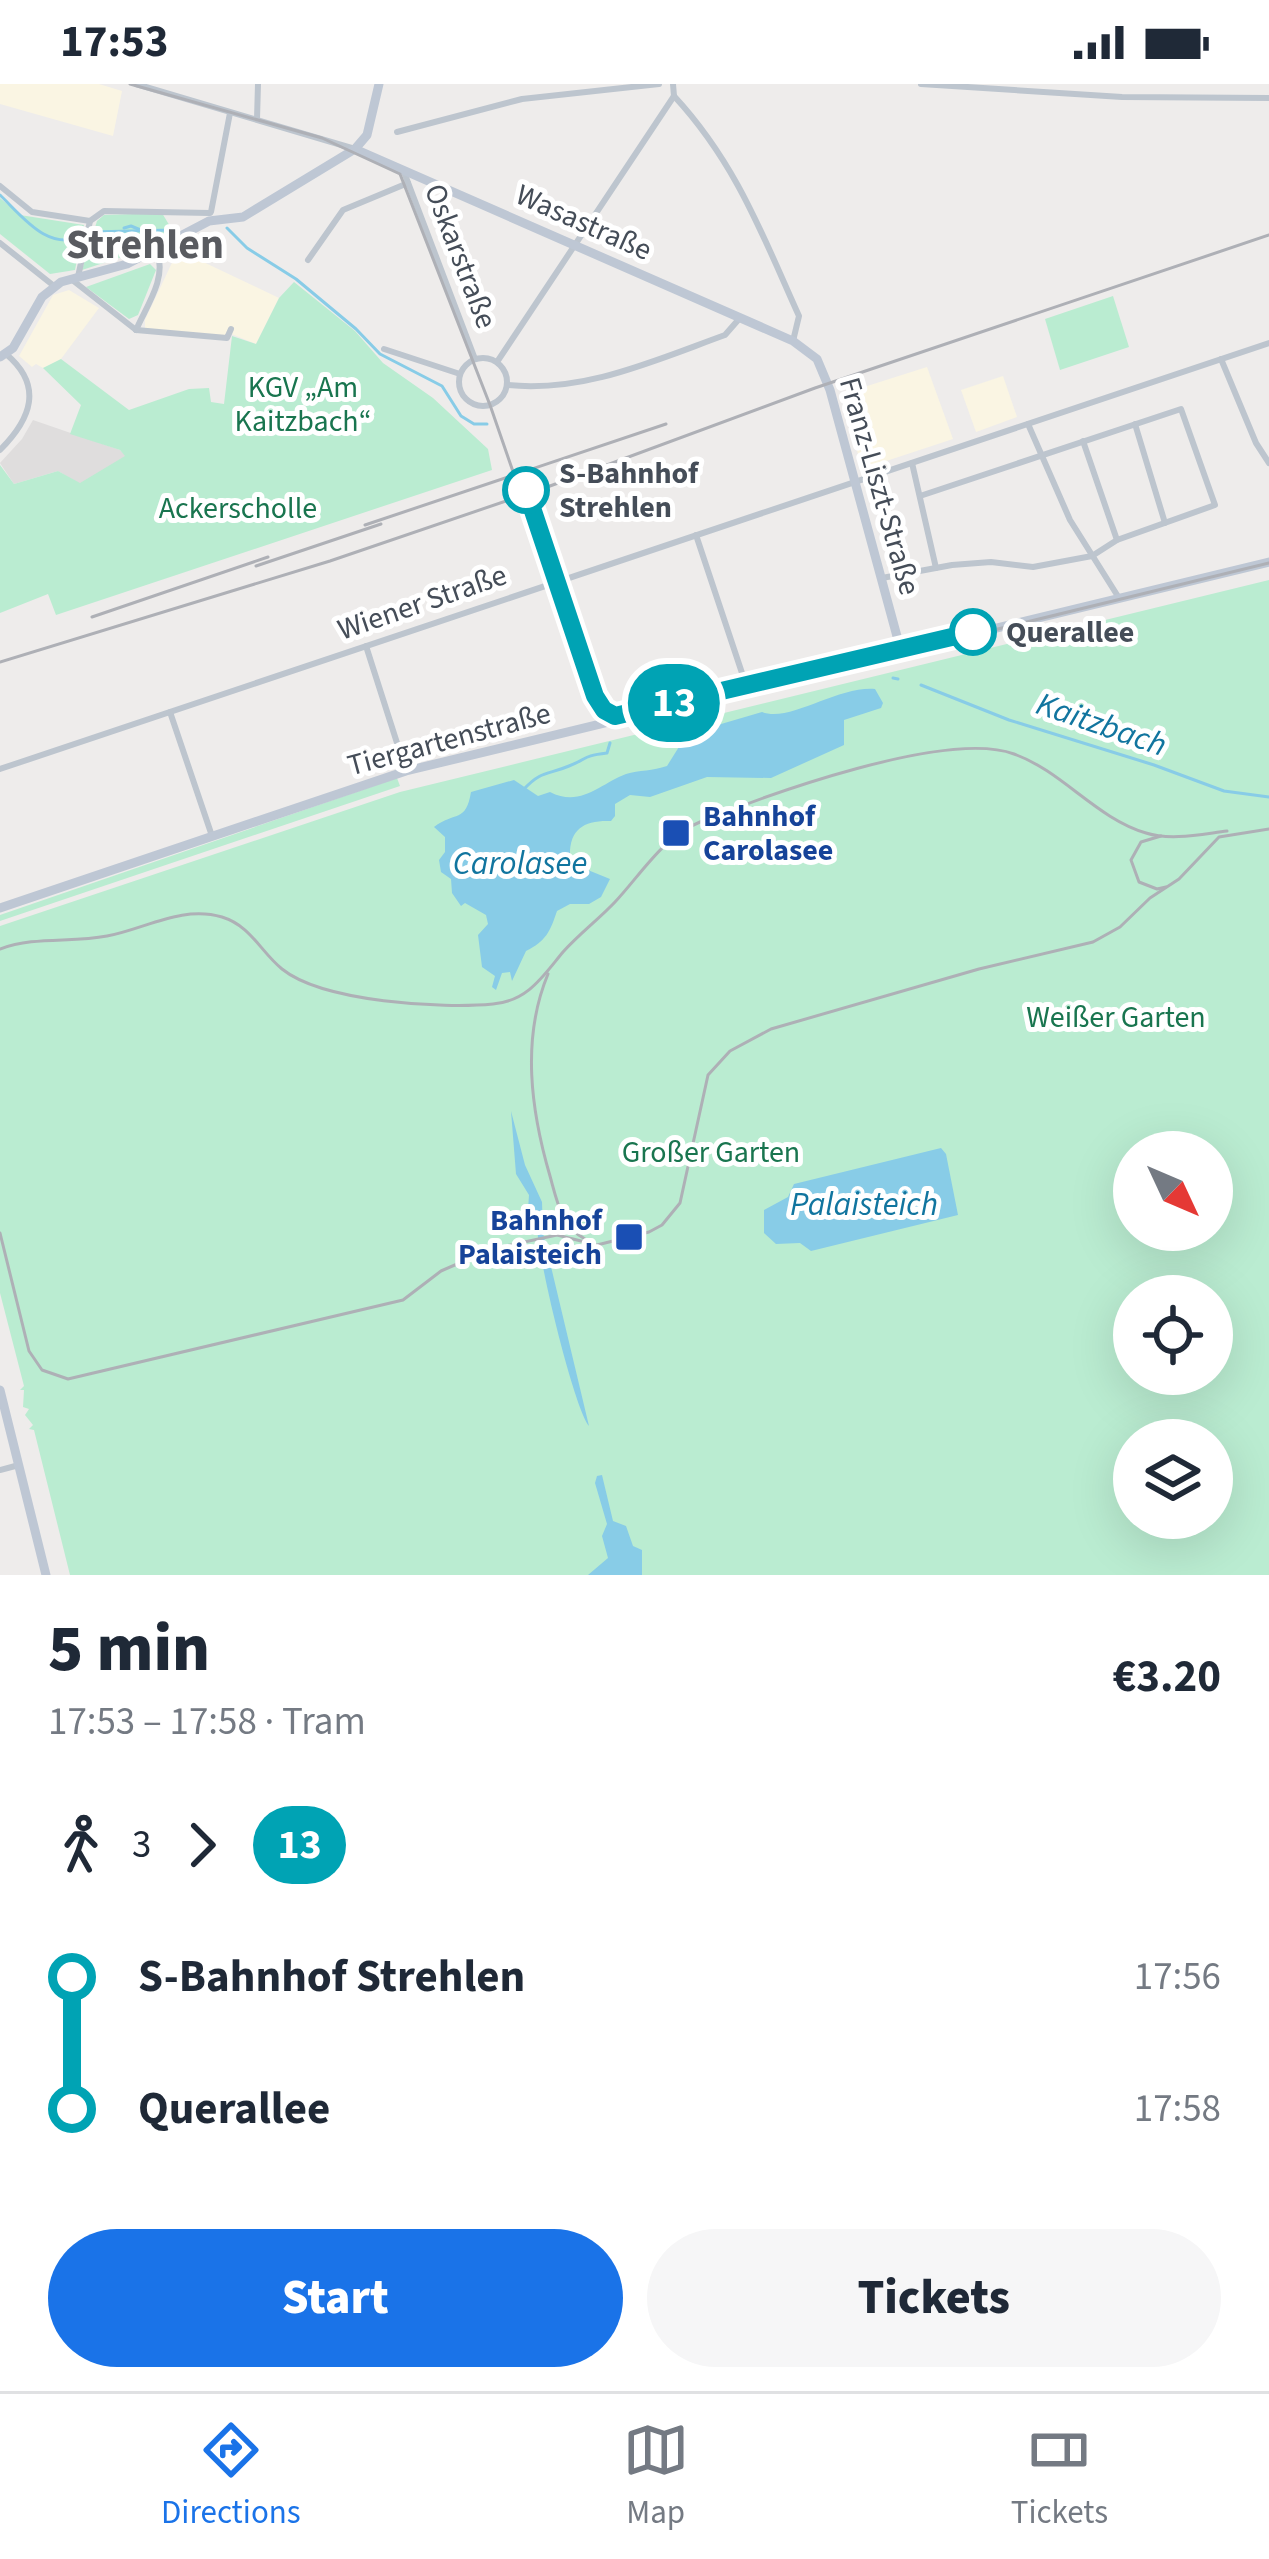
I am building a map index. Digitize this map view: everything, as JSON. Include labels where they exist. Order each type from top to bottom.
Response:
[{"type":"main road","points":[[3,355],[54,286],[157,252],[210,217],[243,217],[355,149],[368,130],[379,84]]},
{"type":"main road","name":"Wasastraße","points":[[355,149],[793,341]]},
{"type":"main road","name":"Franz-Liszt-Straße","points":[[793,341],[821,366],[902,651]]},
{"type":"main road","name":"Tiergartenstraße","points":[[0,908],[406,771],[1269,562]]},
{"type":"main road","points":[[0,1390],[4,1423],[46,1575]]},
{"type":"street","points":[[136,84],[355,149]]},
{"type":"street","points":[[257,119],[258,84]]},
{"type":"street","points":[[398,132],[522,99],[659,84]]},
{"type":"street","points":[[497,362],[674,96],[673,84]]},
{"type":"street","points":[[922,84],[1122,98],[1269,98]]},
{"type":"street","name":"Franz-Liszt-Straße","points":[[674,96],[734,172],[799,316],[793,341]]},
{"type":"street","points":[[230,112],[210,217],[200,212],[112,209],[89,230],[75,278],[136,330],[227,338],[231,329]]},
{"type":"street","name":"Oskarstraße","points":[[403,169],[475,359]]},
{"type":"street","points":[[308,260],[348,207],[408,183]]},
{"type":"street","points":[[0,186],[32,212],[89,230]]},
{"type":"street","points":[[0,243],[54,286]]},
{"type":"street","points":[[136,330],[162,265],[157,252]]},
{"type":"street","points":[[507,386],[580,385],[725,335],[740,318]]},
{"type":"street","name":"Wiener Straße","points":[[0,769],[1269,343]]},
{"type":"street","points":[[384,349],[460,374]]},
{"type":"street","points":[[0,450],[26,416],[29,400],[29,382],[21,366],[3,355]]},
{"type":"street","points":[[475,359],[497,362],[507,386],[494,403],[476,405],[460,389],[460,374],[475,359]]},
{"type":"street","points":[[1221,359],[1269,463]]},
{"type":"street","points":[[882,578],[985,562],[1033,567],[1093,556],[1117,540],[1215,505],[1181,409],[920,496]]},
{"type":"street","points":[[1028,424],[1070,520],[1119,598]]},
{"type":"street","points":[[1136,424],[1166,523]]},
{"type":"street","points":[[1083,440],[1117,540]]},
{"type":"street","points":[[912,463],[936,568]]},
{"type":"street","points":[[696,536],[747,688]]},
{"type":"street","points":[[556,583],[601,723]]},
{"type":"street","points":[[366,646],[406,771]]},
{"type":"street","points":[[170,712],[212,836]]},
{"type":"street","points":[[0,1470],[19,1466]]},
{"type":"shaded area","points":[[0,84],[99,84],[122,91],[113,136],[0,104]]},
{"type":"shaded area","points":[[178,250],[279,298],[256,344],[229,333],[226,337],[145,328]]},
{"type":"shaded area","points":[[69,290],[99,308],[61,359],[43,368],[32,367],[19,356],[53,295]]},
{"type":"shaded area","points":[[927,367],[953,439],[862,469],[842,394]]},
{"type":"shaded area","points":[[1003,376],[1017,417],[976,432],[961,390]]},
{"type":"shaded area","points":[[33,420],[126,456],[80,484],[58,471],[14,484],[0,463]]},
{"type":"green space","points":[[0,198],[20,215],[84,225],[75,270],[50,274],[0,234]]},
{"type":"green space","points":[[162,213],[174,233],[146,249],[82,270],[97,221],[104,215]]},
{"type":"green space","points":[[150,264],[156,270],[138,315],[129,319],[86,287]]},
{"type":"green space","points":[[294,282],[488,449],[492,470],[56,615],[48,594],[0,613],[0,465],[14,484],[58,471],[80,483],[125,456],[120,450],[70,434],[81,405],[43,368],[61,359],[129,410],[189,389],[209,388],[211,402],[224,404],[232,336],[256,344],[279,298]]},
{"type":"green space","points":[[1113,296],[1129,347],[1060,370],[1045,319]]},
{"type":"green space","name":"Großer Garten","points":[[1269,580],[1269,1575],[70,1575],[34,1430],[29,1429],[33,1425],[25,1415],[29,1409],[23,1407],[24,1390],[20,1390],[24,1386],[0,1293],[0,926],[400,792]]},
{"type":"green space","points":[[397,778],[400,786],[0,921],[0,915]]},
{"type":"water","name":"Carolasee","points":[[875,689],[881,708],[844,720],[844,745],[771,778],[707,777],[650,797],[630,795],[615,804],[611,821],[580,828],[572,839],[570,857],[578,866],[610,879],[601,897],[557,911],[546,935],[526,951],[512,981],[510,972],[502,973],[496,990],[492,987],[495,976],[482,967],[478,935],[488,924],[486,915],[465,903],[461,906],[452,893],[451,879],[441,872],[439,860],[445,852],[445,837],[434,827],[463,812],[471,792],[514,780],[538,796],[550,792],[581,796],[626,774],[667,766],[687,734],[762,712],[786,713],[845,693]]},
{"type":"water","points":[[511,1111],[525,1165],[542,1202],[543,1233],[589,1426],[556,1326],[537,1219],[528,1210],[529,1195],[516,1174]]},
{"type":"water","name":"Palaisteich","points":[[941,1148],[958,1215],[811,1251],[800,1243],[776,1244],[764,1233],[764,1210],[788,1197],[794,1184]]},
{"type":"water","points":[[602,1475],[613,1521],[626,1526],[633,1546],[642,1550],[642,1575],[588,1575],[608,1558],[602,1536],[607,1524],[595,1483]]},
{"type":"waterway","name":"Kaitzbach","points":[[0,195],[47,236],[70,240],[83,236]]},
{"type":"waterway","points":[[124,228],[143,231]]},
{"type":"waterway","name":"Kaitzbach","points":[[227,228],[247,248],[296,279],[380,354],[442,386],[461,416],[474,424],[487,424]]},
{"type":"waterway","name":"Kaitzbach","points":[[91,232],[173,230]]},
{"type":"waterway","name":"Kaitzbach","points":[[893,678],[898,679]]},
{"type":"waterway","name":"Kaitzbach","points":[[921,685],[1009,720],[1224,791],[1269,797]]},
{"type":"waterway","name":"Kaitzbach","points":[[524,789],[541,776],[607,753],[610,743]]},
{"type":"tram line","points":[[130,84],[322,138],[400,174],[490,405],[592,700],[608,718],[624,720],[1269,563]]},
{"type":"tram line","name":"13","points":[[526,490],[595,696],[615,716],[973,632]]},
{"type":"railway","points":[[0,662],[330,561],[815,388],[1269,235]]},
{"type":"railway","points":[[365,525],[666,424]]},
{"type":"railway","points":[[256,566],[381,524]]},
{"type":"railway","points":[[92,617],[268,557]]},
{"type":"railway","points":[[0,949],[26,942],[107,936],[178,916],[207,914],[241,926],[282,969],[325,989],[415,1004],[505,1002],[534,986],[664,846],[687,829],[811,782],[946,750],[1014,754],[1111,817],[1146,833],[1176,837],[1227,831]]},
{"type":"railway","points":[[0,1233],[29,1351],[42,1370],[68,1379],[403,1300],[441,1271],[492,1249],[557,1235],[597,1245],[649,1232],[662,1225],[680,1203],[708,1075],[730,1051],[771,1029],[979,969],[1093,942],[1120,927],[1179,879],[1219,837],[1269,829]]},
{"type":"railway","points":[[1161,836],[1141,842],[1131,860],[1139,882],[1157,889],[1166,887]]},
{"type":"railway","points":[[548,974],[534,1024],[534,1101],[558,1203],[570,1227],[585,1239]]},
{"type":"place","name":"S-Bahnhof Strehlen","points":[[526,490]]},
{"type":"place","name":"Querallee","points":[[973,632]]},
{"type":"place","name":"Bahnhof Carolasee","points":[[676,833]]},
{"type":"place","name":"Bahnhof Palaisteich","points":[[629,1237]]},
{"type":"district","name":"Strehlen","points":[[145,243]]},
{"type":"park label","name":"KGV „Am Kaitzbach“","points":[[303,404]]},
{"type":"park label","name":"Ackerscholle","points":[[238,508]]},
{"type":"park label","name":"Weißer Garten","points":[[1116,1017]]}]
